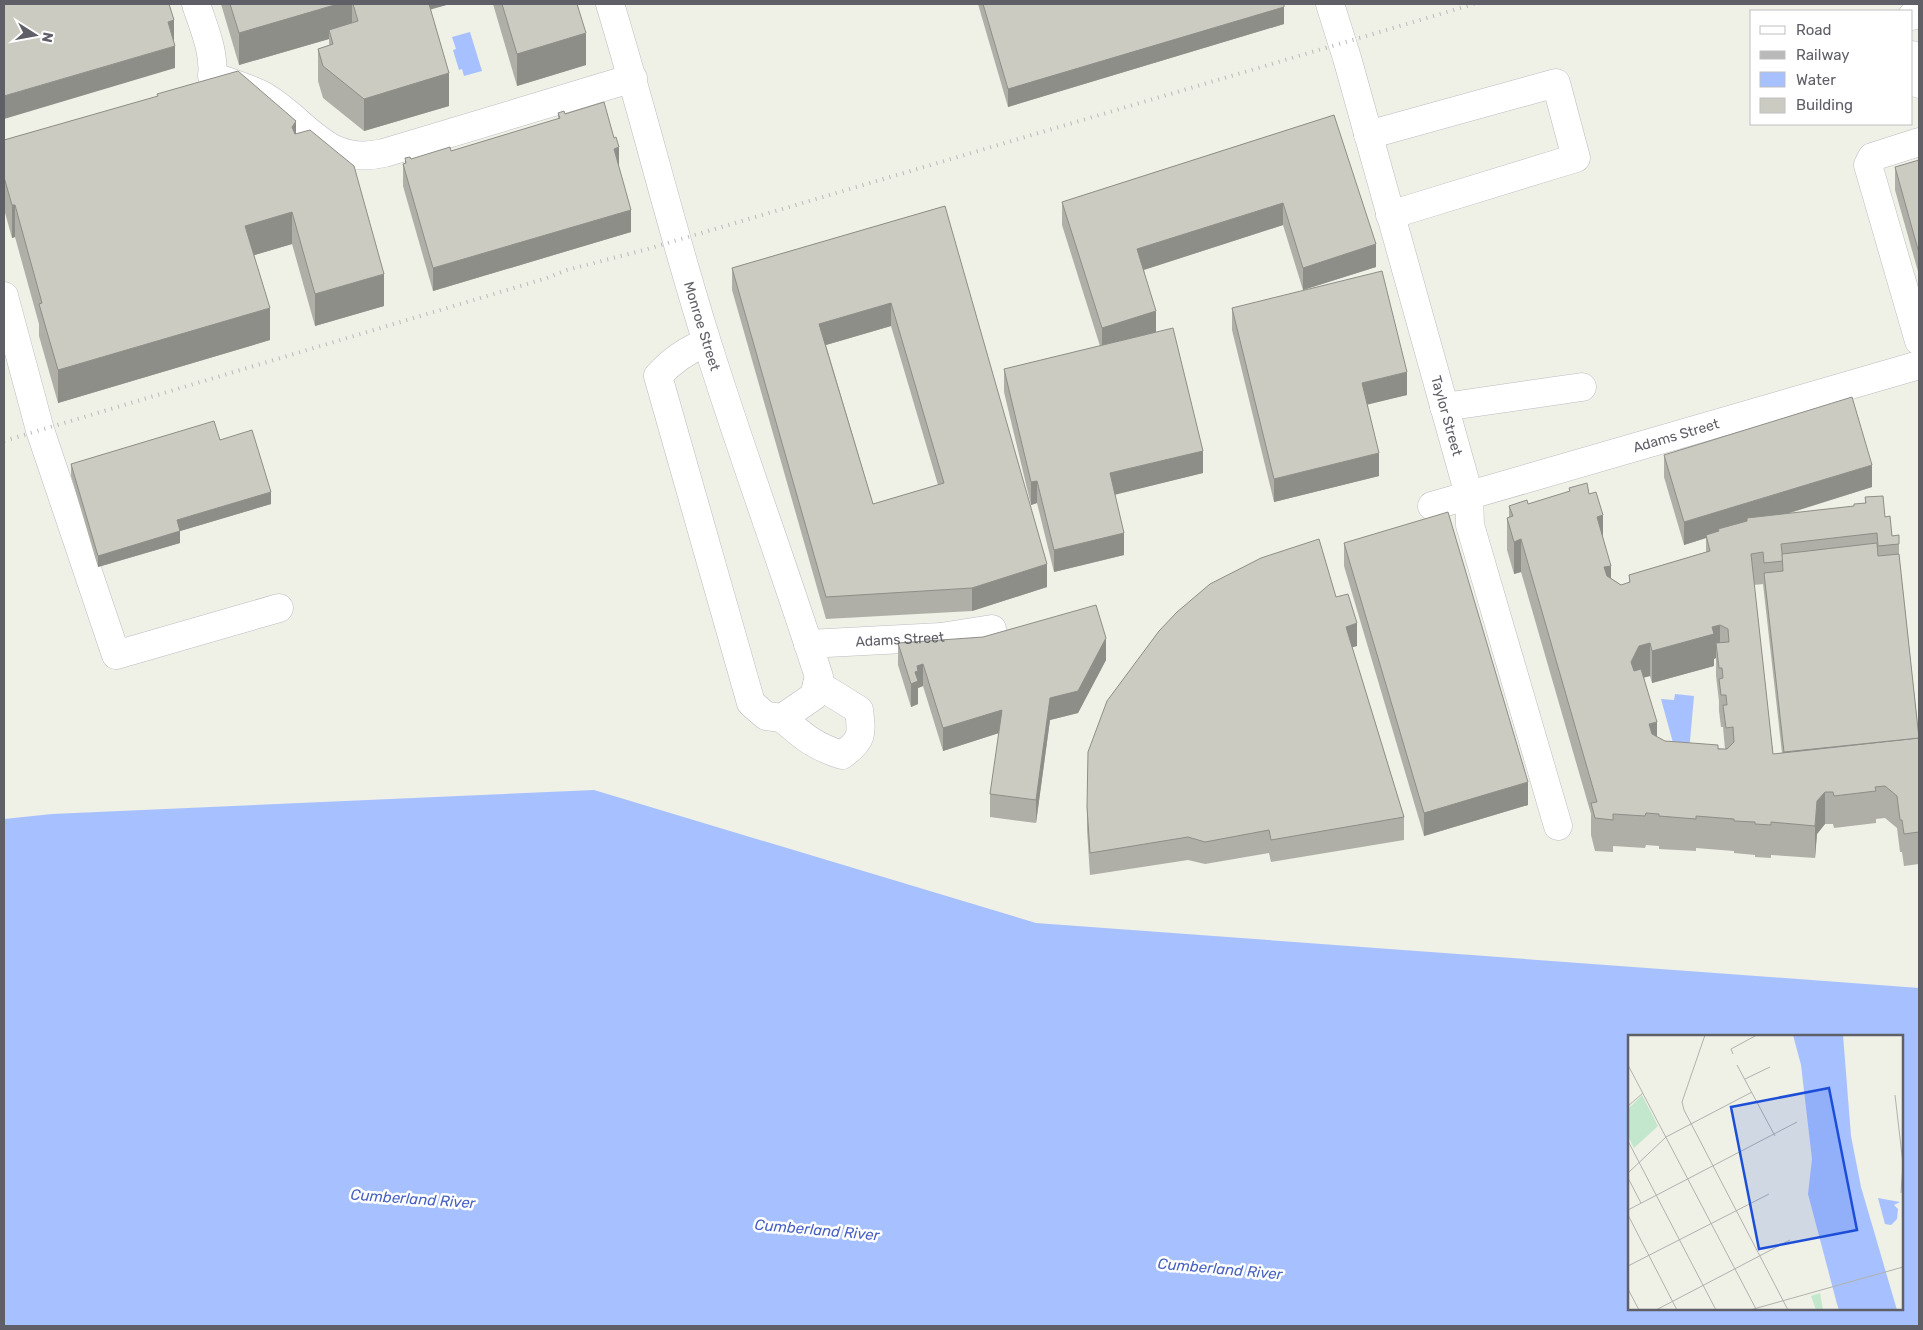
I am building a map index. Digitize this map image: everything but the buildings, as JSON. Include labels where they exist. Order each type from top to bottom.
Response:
[{"type":"street","points":[[196,4],[212,57],[213,67],[202,82],[262,96],[290,115],[321,143],[337,152],[353,156],[368,156],[633,78]]},
{"type":"street","name":"Monroe Street","points":[[610,4],[633,78],[684,269],[820,677],[817,684]]},
{"type":"street","name":"Taylor Street","points":[[1330,4],[1469,495],[1470,525],[1558,826]]},
{"type":"street","points":[[1913,59],[1919,84]]},
{"type":"street","points":[[1368,136],[1556,83],[1576,158],[1390,215]]},
{"type":"street","points":[[1919,142],[1872,157],[1868,165],[1919,341]]},
{"type":"street","points":[[4,296],[40,430],[116,654],[279,608]]},
{"type":"street","points":[[707,342],[692,348],[670,362],[658,376],[751,703],[766,716],[782,718],[812,743],[842,755],[856,745],[862,729],[859,710],[817,684],[814,696],[782,718]]},
{"type":"street","name":"Adams Street","points":[[1432,506],[1919,366]]},
{"type":"street","points":[[1444,407],[1582,387]]},
{"type":"street","name":"Adams Street","points":[[808,644],[942,637],[992,629]]},
{"type":"water","points":[[470,32],[482,71],[464,76],[462,69],[459,70],[453,50],[456,49],[452,37]]},
{"type":"water","points":[[1675,694],[1694,696],[1689,752],[1675,750],[1661,699],[1674,700]]},
{"type":"water","name":"Cumberland River","points":[[594,790],[1036,923],[1919,988],[1919,1326],[4,1326],[4,819],[52,814]]},
{"type":"railway","points":[[4,441],[547,278],[567,270],[644,250],[1474,4]]}]
